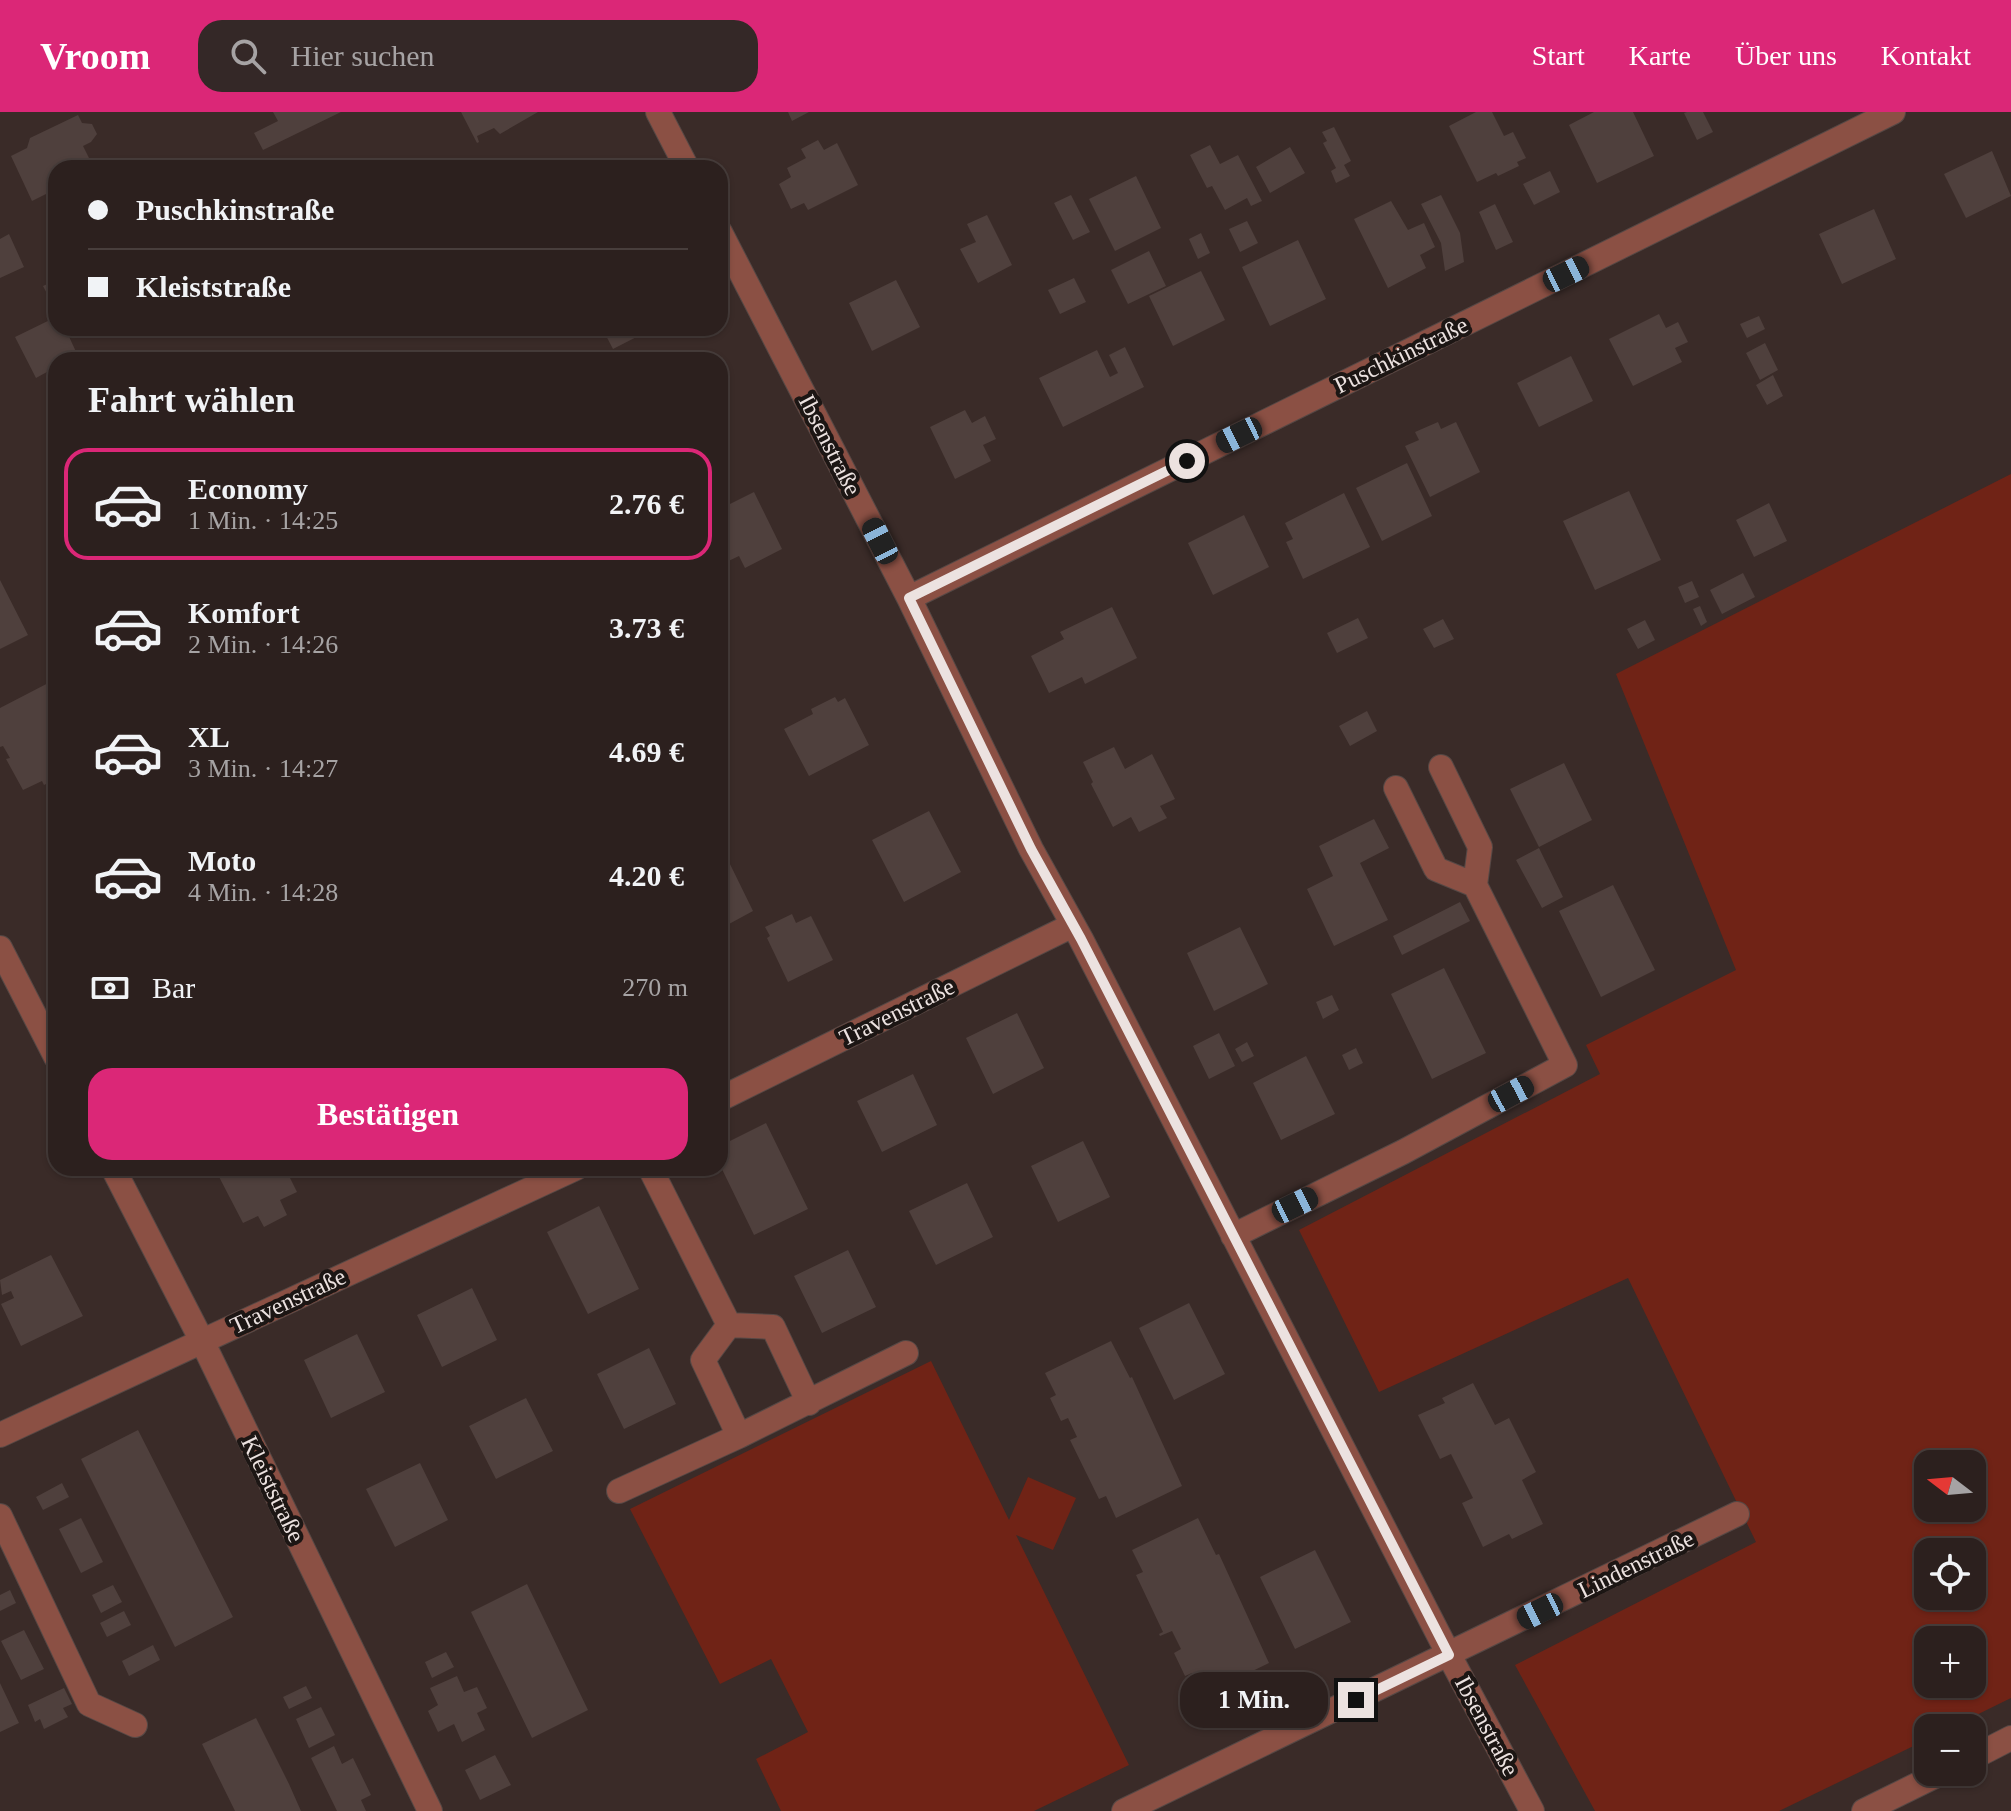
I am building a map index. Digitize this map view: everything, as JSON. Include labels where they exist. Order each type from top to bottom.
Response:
[{"type":"street","points":[[658,112],[683,160]]},
{"type":"street","name":"Puschkinstraße","points":[[909,598],[1893,112]]},
{"type":"street","name":"Ibsenstraße","points":[[728,247],[909,598],[1031,849],[1532,1811]]},
{"type":"street","points":[[1233,1236],[1403,1152],[1565,1065],[1475,885],[1480,847],[1441,767]]},
{"type":"street","points":[[1396,788],[1436,869],[1475,885]]},
{"type":"street","name":"Travenstraße","points":[[728,1095],[1073,925]]},
{"type":"street","points":[[0,948],[48,1041]]},
{"type":"street","name":"Kleiststraße","points":[[117,1176],[202,1341],[430,1811]]},
{"type":"street","name":"Travenstraße","points":[[0,1435],[559,1176]]},
{"type":"street","points":[[654,1176],[729,1325]]},
{"type":"street","points":[[729,1325],[773,1327],[809,1403]]},
{"type":"street","points":[[729,1325],[703,1360],[739,1436]]},
{"type":"street","points":[[619,1491],[809,1403],[906,1353]]},
{"type":"street","name":"Lindenstraße","points":[[1449,1655],[1737,1514]]},
{"type":"street","points":[[0,1516],[89,1704],[135,1725]]},
{"type":"street","points":[[1124,1811],[1449,1655]]},
{"type":"street","points":[[1986,1751],[2011,1738]]},
{"type":"street","points":[[1864,1811],[1915,1786]]},
{"type":"shaded area","points":[[2011,474],[2011,1698],[1978,1714],[1914,1714],[1914,1746],[1779,1811],[1595,1811],[1515,1665],[1756,1542],[1628,1278],[1379,1392],[1299,1230],[1600,1074],[1586,1045],[1736,970],[1616,674]]},
{"type":"shaded area","points":[[931,1361],[1009,1520],[1028,1477],[1076,1498],[1053,1550],[1016,1535],[1129,1765],[1034,1811],[781,1811],[756,1759],[808,1732],[771,1659],[720,1684],[630,1509]]},
{"type":"building","points":[[273,112],[341,112],[263,150],[254,133],[278,121]]},
{"type":"building","points":[[461,112],[538,112],[500,134],[494,128],[477,136],[477,143]]},
{"type":"building","points":[[788,112],[809,112],[792,121]]},
{"type":"building","points":[[1476,112],[1492,112],[1504,136],[1513,132],[1526,158],[1517,162],[1519,166],[1477,182],[1449,126]]},
{"type":"building","points":[[1594,112],[1633,112],[1654,156],[1597,183],[1569,125]]},
{"type":"building","points":[[1703,112],[1713,132],[1697,140],[1684,113]]},
{"type":"building","points":[[78,115],[82,123],[92,124],[97,134],[83,146],[90,160],[48,160],[48,193],[32,201],[11,156],[27,148],[30,138]]},
{"type":"building","points":[[1334,127],[1351,161],[1344,165],[1350,176],[1336,183],[1331,171],[1336,168],[1323,143],[1327,141],[1322,132]]},
{"type":"building","points":[[818,140],[824,150],[837,143],[858,185],[808,210],[804,203],[791,209],[779,184],[791,177],[787,168],[806,158],[801,149]]},
{"type":"building","points":[[1210,145],[1220,164],[1238,155],[1262,201],[1251,206],[1247,198],[1225,210],[1212,186],[1207,188],[1190,155]]},
{"type":"building","points":[[1290,147],[1305,173],[1270,193],[1256,167]]},
{"type":"building","points":[[1992,151],[2011,196],[1966,218],[1944,174]]},
{"type":"building","points":[[1550,171],[1560,192],[1534,205],[1523,184]]},
{"type":"building","points":[[1136,176],[1161,228],[1115,251],[1089,199]]},
{"type":"building","points":[[1071,195],[1090,232],[1073,240],[1054,203]]},
{"type":"building","points":[[1441,195],[1460,233],[1464,262],[1445,271],[1441,243],[1421,204]]},
{"type":"building","points":[[1391,201],[1408,230],[1424,223],[1435,247],[1420,255],[1426,268],[1388,288],[1354,219]]},
{"type":"building","points":[[1495,204],[1513,242],[1496,250],[1479,212]]},
{"type":"building","points":[[1874,209],[1896,259],[1842,284],[1819,234]]},
{"type":"building","points":[[987,215],[1012,265],[978,283],[960,249],[976,242],[967,224]]},
{"type":"building","points":[[1247,221],[1258,243],[1240,252],[1229,229]]},
{"type":"building","points":[[1201,233],[1210,253],[1198,259],[1189,239]]},
{"type":"building","points":[[9,234],[24,267],[0,278],[0,239]]},
{"type":"building","points":[[1298,240],[1326,299],[1270,326],[1242,267]]},
{"type":"building","points":[[1149,251],[1166,286],[1128,304],[1111,270]]},
{"type":"building","points":[[1201,271],[1225,320],[1173,346],[1149,296]]},
{"type":"building","points":[[1074,278],[1086,302],[1060,314],[1048,290]]},
{"type":"building","points":[[896,280],[920,327],[872,351],[849,303]]},
{"type":"building","points":[[1659,314],[1666,328],[1678,322],[1688,342],[1675,348],[1682,362],[1633,386],[1609,339]]},
{"type":"building","points":[[1759,316],[1765,329],[1747,338],[1740,324]]},
{"type":"building","points":[[48,321],[48,336],[69,336],[76,352],[48,352],[48,371],[36,378],[15,337]]},
{"type":"building","points":[[606,336],[638,336],[613,349]]},
{"type":"building","points":[[1765,343],[1778,370],[1760,380],[1746,353]]},
{"type":"building","points":[[1125,347],[1144,387],[1063,427],[1039,378],[1097,350],[1110,377],[1118,373],[1109,355]]},
{"type":"building","points":[[1571,356],[1593,401],[1539,427],[1517,383]]},
{"type":"building","points":[[1773,375],[1783,396],[1767,405],[1756,385]]},
{"type":"building","points":[[965,410],[972,423],[985,416],[996,439],[983,445],[991,461],[955,479],[930,427]]},
{"type":"building","points":[[1438,422],[1441,429],[1456,422],[1480,472],[1430,497],[1405,446],[1419,440],[1415,432]]},
{"type":"building","points":[[1407,463],[1432,516],[1382,541],[1356,488]]},
{"type":"building","points":[[1629,491],[1661,560],[1595,590],[1563,521]]},
{"type":"building","points":[[754,492],[782,549],[745,568],[739,556],[728,561],[728,505]]},
{"type":"building","points":[[1344,493],[1370,547],[1303,579],[1286,542],[1293,539],[1285,523]]},
{"type":"building","points":[[1769,503],[1787,541],[1754,557],[1736,520]]},
{"type":"building","points":[[1244,515],[1269,567],[1213,595],[1188,543]]},
{"type":"building","points":[[1743,573],[1755,597],[1722,614],[1710,590]]},
{"type":"building","points":[[0,580],[28,635],[0,649]]},
{"type":"building","points":[[1692,581],[1699,597],[1685,603],[1678,587]]},
{"type":"building","points":[[1700,606],[1707,622],[1701,626],[1693,609]]},
{"type":"building","points":[[1112,607],[1137,658],[1085,684],[1082,677],[1049,693],[1031,656],[1064,639],[1060,632]]},
{"type":"building","points":[[1358,618],[1368,638],[1337,653],[1327,633]]},
{"type":"building","points":[[1443,619],[1454,639],[1434,648],[1423,629]]},
{"type":"building","points":[[1645,620],[1655,640],[1638,649],[1627,629]]},
{"type":"building","points":[[48,683],[48,783],[44,785],[42,781],[23,790],[6,759],[10,758],[3,746],[0,747],[0,708]]},
{"type":"building","points":[[835,697],[838,702],[845,698],[869,745],[809,776],[784,729],[813,714],[811,709]]},
{"type":"building","points":[[1367,711],[1377,731],[1350,746],[1339,726]]},
{"type":"building","points":[[1114,747],[1125,769],[1152,754],[1175,799],[1160,806],[1167,818],[1139,832],[1131,817],[1113,827],[1083,762]]},
{"type":"building","points":[[1564,763],[1592,820],[1539,847],[1510,789]]},
{"type":"building","points":[[929,811],[961,872],[904,902],[872,840]]},
{"type":"building","points":[[1374,819],[1389,848],[1360,863],[1388,920],[1334,946],[1307,889],[1333,876],[1319,846]]},
{"type":"building","points":[[1539,848],[1563,897],[1542,908],[1516,860]]},
{"type":"building","points":[[728,860],[753,911],[728,922]]},
{"type":"building","points":[[1613,885],[1655,970],[1601,997],[1559,911]]},
{"type":"building","points":[[1460,902],[1470,921],[1402,955],[1393,936]]},
{"type":"building","points":[[792,914],[796,923],[811,916],[833,960],[788,982],[765,927]]},
{"type":"building","points":[[1240,927],[1268,984],[1214,1011],[1187,953]]},
{"type":"building","points":[[1444,968],[1486,1053],[1432,1079],[1391,994]]},
{"type":"building","points":[[1332,995],[1339,1010],[1323,1019],[1316,1002]]},
{"type":"building","points":[[1017,1013],[1044,1068],[993,1094],[966,1038]]},
{"type":"building","points":[[1219,1033],[1235,1066],[1209,1079],[1193,1046]]},
{"type":"building","points":[[1247,1042],[1254,1056],[1242,1062],[1235,1049]]},
{"type":"building","points":[[1356,1048],[1363,1063],[1349,1070],[1342,1055]]},
{"type":"building","points":[[1306,1056],[1335,1114],[1281,1140],[1253,1083]]},
{"type":"building","points":[[913,1074],[937,1125],[882,1152],[857,1101]]},
{"type":"building","points":[[766,1123],[808,1209],[754,1235],[725,1176],[728,1176],[728,1142]]},
{"type":"building","points":[[1083,1141],[1110,1197],[1058,1222],[1031,1166]]},
{"type":"building","points":[[219,1176],[289,1176],[297,1192],[280,1200],[287,1215],[264,1227],[258,1216],[243,1223]]},
{"type":"building","points":[[967,1183],[993,1237],[936,1265],[909,1211]]},
{"type":"building","points":[[599,1206],[639,1289],[588,1314],[547,1232]]},
{"type":"building","points":[[848,1250],[876,1307],[822,1333],[794,1276]]},
{"type":"building","points":[[51,1255],[83,1316],[21,1346],[1,1304],[14,1298],[11,1291],[2,1295],[0,1280]]},
{"type":"building","points":[[472,1288],[497,1340],[442,1367],[417,1315]]},
{"type":"building","points":[[1189,1303],[1225,1374],[1174,1400],[1139,1328]]},
{"type":"building","points":[[357,1334],[385,1392],[331,1418],[304,1360]]},
{"type":"building","points":[[1111,1341],[1132,1377],[1182,1486],[1116,1518],[1106,1496],[1099,1499],[1070,1440],[1077,1437],[1068,1418],[1061,1421],[1050,1398],[1056,1395],[1045,1373]]},
{"type":"building","points":[[649,1348],[676,1404],[624,1429],[597,1374]]},
{"type":"building","points":[[1473,1383],[1495,1425],[1509,1418],[1536,1472],[1522,1480],[1543,1524],[1512,1539],[1509,1534],[1483,1547],[1462,1503],[1473,1498],[1451,1454],[1440,1459],[1418,1415],[1445,1403],[1442,1398]]},
{"type":"building","points":[[526,1398],[553,1451],[496,1479],[469,1426]]},
{"type":"building","points":[[138,1430],[233,1617],[175,1647],[81,1459]]},
{"type":"building","points":[[420,1463],[448,1520],[395,1547],[366,1489]]},
{"type":"building","points":[[62,1483],[69,1497],[43,1510],[36,1497]]},
{"type":"building","points":[[81,1518],[103,1562],[81,1573],[59,1529]]},
{"type":"building","points":[[1198,1518],[1216,1555],[1219,1554],[1269,1663],[1203,1695],[1192,1673],[1185,1676],[1174,1653],[1181,1649],[1172,1631],[1159,1634],[1163,1632],[1136,1575],[1143,1572],[1132,1550]]},
{"type":"building","points":[[1315,1550],[1351,1622],[1295,1649],[1260,1577]]},
{"type":"building","points":[[527,1584],[588,1710],[532,1738],[471,1612]]},
{"type":"building","points":[[113,1585],[122,1602],[101,1613],[92,1595]]},
{"type":"building","points":[[10,1590],[16,1603],[0,1611],[0,1595]]},
{"type":"building","points":[[124,1611],[131,1625],[107,1637],[100,1623]]},
{"type":"building","points":[[24,1630],[44,1669],[21,1680],[1,1641]]},
{"type":"building","points":[[153,1645],[160,1660],[129,1676],[122,1661]]},
{"type":"building","points":[[446,1652],[454,1667],[432,1678],[425,1662]]},
{"type":"building","points":[[457,1676],[464,1692],[477,1687],[487,1708],[477,1713],[485,1730],[462,1742],[454,1724],[438,1732],[428,1711],[438,1705],[430,1688]]},
{"type":"building","points":[[0,1683],[19,1723],[0,1732]]},
{"type":"building","points":[[306,1686],[312,1698],[289,1709],[283,1697]]},
{"type":"building","points":[[64,1688],[72,1704],[63,1708],[68,1717],[44,1729],[40,1719],[35,1722],[28,1705]]},
{"type":"building","points":[[321,1707],[335,1735],[309,1748],[296,1719]]},
{"type":"building","points":[[256,1718],[301,1811],[235,1811],[202,1744]]},
{"type":"building","points":[[334,1746],[342,1764],[353,1758],[371,1795],[361,1800],[366,1811],[337,1811],[311,1758]]},
{"type":"building","points":[[495,1755],[511,1785],[480,1800],[465,1770]]},
{"type":"route","points":[[1187,461],[909,598],[1031,849],[1081,939],[1449,1655],[1356,1700]]}]
